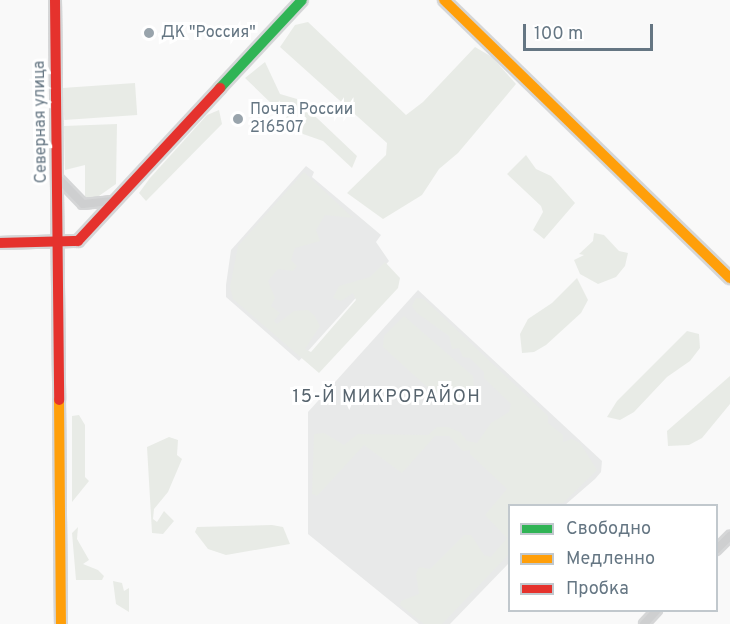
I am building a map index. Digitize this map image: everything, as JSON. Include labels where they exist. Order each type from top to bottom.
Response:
[{"type":"street","name":"Северная улица","points":[[55,0],[61,624]]},
{"type":"street","points":[[0,243],[78,242],[302,0]]},
{"type":"street","points":[[444,0],[730,278]]},
{"type":"street","points":[[57,176],[83,204],[115,200]]},
{"type":"street","points":[[718,549],[730,536]]},
{"type":"street","points":[[644,624],[655,612]]},
{"type":"shaded area","points":[[308,22],[406,115],[423,102],[475,47],[492,57],[516,84],[458,153],[439,169],[422,195],[383,219],[347,193],[386,155],[387,143],[280,47],[295,25]]},
{"type":"shaded area","points":[[265,62],[280,94],[297,99],[357,156],[352,168],[323,141],[303,134],[245,78]]},
{"type":"shaded area","points":[[135,83],[137,115],[64,120],[62,88]]},
{"type":"shaded area","points":[[219,110],[222,124],[146,201],[139,193],[150,178],[207,115]]},
{"type":"shaded area","points":[[117,124],[116,184],[96,198],[85,198],[85,165],[65,170],[64,126]]},
{"type":"shaded area","points":[[526,155],[536,169],[551,176],[575,203],[544,239],[533,230],[543,212],[541,206],[507,174]]},
{"type":"shaded area","points":[[306,166],[314,172],[312,177],[381,235],[376,242],[389,261],[299,361],[226,297],[226,285],[231,250]]},
{"type":"shaded area","points":[[304,172],[353,218],[325,215],[316,230],[320,241],[295,248],[291,260],[297,266],[293,271],[278,269],[268,281],[275,298],[271,306],[280,313],[274,321],[277,324],[294,311],[308,310],[314,315],[320,326],[305,349],[311,352],[356,300],[353,293],[341,301],[333,298],[339,286],[370,277],[385,262],[400,278],[398,288],[319,373],[233,299],[230,287],[238,246]]},
{"type":"shaded area","points":[[594,233],[604,235],[619,251],[628,253],[625,266],[616,277],[598,284],[580,274],[574,260],[584,255],[579,254],[593,241]]},
{"type":"shaded area","points":[[577,278],[588,300],[581,313],[546,345],[534,352],[522,353],[520,334],[528,319],[552,303]]},
{"type":"shaded area","points":[[418,290],[602,461],[601,472],[566,504],[508,504],[508,564],[450,624],[419,624],[308,534],[308,412]]},
{"type":"shaded area","points":[[416,298],[424,299],[548,416],[548,423],[563,435],[563,442],[572,439],[580,443],[597,470],[563,503],[508,504],[508,555],[442,624],[424,624],[400,605],[401,601],[419,594],[416,574],[419,567],[430,569],[464,535],[471,535],[484,555],[491,557],[507,538],[485,515],[507,489],[470,454],[470,450],[463,451],[449,436],[435,436],[402,473],[364,445],[317,496],[312,494],[314,434],[324,433],[344,445],[358,434],[428,435],[437,427],[448,427],[460,432],[467,441],[477,443],[491,423],[509,412],[511,404],[484,378],[484,372],[470,358],[463,357],[459,348],[452,349],[449,336],[417,313],[412,306]]},
{"type":"shaded area","points":[[404,316],[473,376],[474,388],[458,405],[447,405],[383,347],[384,336]]},
{"type":"shaded area","points":[[687,331],[699,334],[700,348],[690,361],[667,377],[634,412],[620,420],[607,417],[617,401]]},
{"type":"shaded area","points":[[730,376],[730,404],[702,438],[689,445],[668,446],[667,431]]},
{"type":"shaded area","points":[[79,415],[85,425],[85,477],[89,481],[72,502],[72,416]]},
{"type":"shaded area","points":[[169,437],[178,440],[177,455],[182,459],[168,492],[154,509],[153,519],[157,522],[164,511],[174,521],[163,534],[152,533],[147,447]]},
{"type":"shaded area","points":[[272,525],[283,527],[290,544],[226,555],[208,549],[195,532],[197,527]]},
{"type":"shaded area","points":[[78,527],[77,539],[89,560],[83,564],[98,570],[104,576],[102,580],[76,580],[72,533]]},
{"type":"shaded area","points":[[113,581],[122,583],[124,591],[129,588],[129,612],[116,604]]},
{"type":"traffic: fast","points":[[220,88],[302,0]]},
{"type":"traffic: slow","points":[[444,0],[730,278]]},
{"type":"traffic: slow","points":[[59,400],[61,624]]},
{"type":"traffic: jam","points":[[55,0],[59,400]]},
{"type":"traffic: jam","points":[[0,243],[78,241],[220,88]]},
{"type":"place","name":"ДК \"Россия\"","points":[[149,33]]},
{"type":"place","name":"Почта России 216507","points":[[238,119]]},
{"type":"district","name":"15-Й МИКРОРАЙОН","points":[[387,398]]}]
